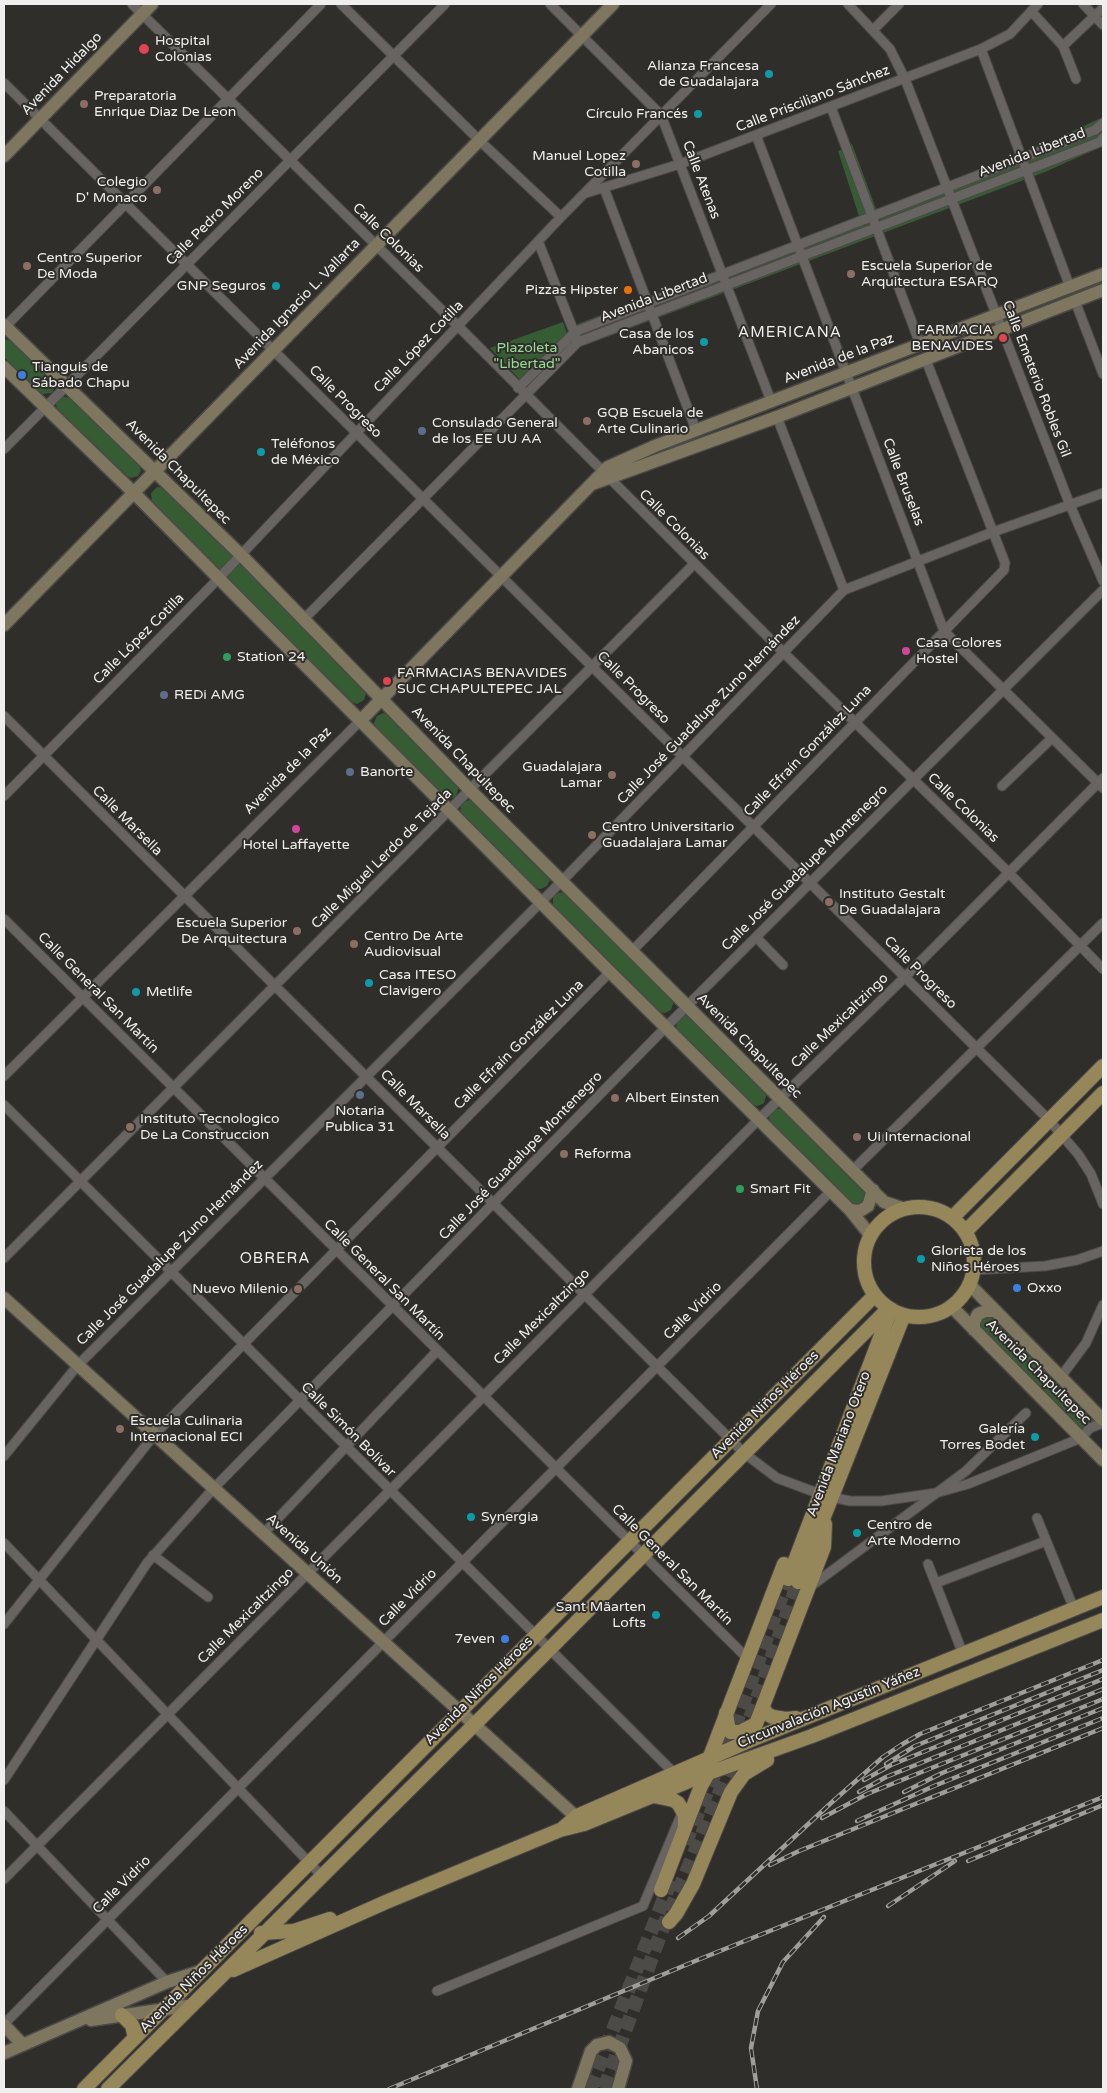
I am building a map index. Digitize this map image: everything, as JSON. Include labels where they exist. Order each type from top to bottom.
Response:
[{"type":"main road","points":[[952,1218],[1048,1119],[1103,1066]]},
{"type":"main road","points":[[965,1232],[1103,1093]]},
{"type":"main road","points":[[929,1208],[952,1218],[965,1232],[971,1244],[973,1270],[970,1285],[951,1306],[926,1316],[895,1311],[875,1295],[868,1281],[864,1266],[871,1236],[885,1220],[904,1210],[929,1208]]},
{"type":"main road","name":"Avenida Niños Héroes","points":[[85,2088],[875,1295]]},
{"type":"main road","name":"Avenida Niños Héroes","points":[[108,2089],[550,1650],[744,1453],[895,1311]]},
{"type":"main road","name":"Avenida Mariano Otero","points":[[798,1583],[819,1512],[895,1311]]},
{"type":"main road","points":[[726,1713],[729,1730],[735,1733],[754,1726],[763,1708],[798,1583],[824,1547],[819,1512]]},
{"type":"main road","points":[[709,1759],[795,1536],[819,1512]]},
{"type":"main road","name":"Circunvalación Agustín Yáñez","points":[[225,1973],[386,1902],[560,1830],[674,1773],[1103,1597]]},
{"type":"main road","name":"Circunvalación Agustín Yáñez","points":[[580,1820],[653,1796],[706,1774],[812,1736],[1103,1620]]},
{"type":"main road","points":[[1001,1639],[1008,1658]]},
{"type":"main road","points":[[763,1708],[767,1714],[786,1719],[822,1711]]},
{"type":"main road","points":[[661,1890],[706,1774],[725,1758],[751,1747],[766,1734]]},
{"type":"main road","points":[[669,1922],[676,1914],[693,1884],[737,1782],[753,1767],[812,1736]]},
{"type":"main road","points":[[653,1796],[673,1800],[683,1810],[685,1832]]},
{"type":"main road","name":"Circunvalación Agustín Yáñez","points":[[241,1931],[265,1933],[294,1931],[386,1902]]},
{"type":"main road","points":[[122,2015],[132,2025],[135,2038]]},
{"type":"street","name":"Calle Colonias","points":[[132,4],[376,245],[694,564],[1010,873],[1103,969]]},
{"type":"street","name":"Avenida Hidalgo","points":[[4,156],[152,4]]},
{"type":"street","points":[[4,327],[322,4]]},
{"type":"street","points":[[341,4],[561,218]]},
{"type":"street","name":"Calle Pedro Moreno","points":[[4,449],[445,4]]},
{"type":"street","name":"Calle Atenas","points":[[550,4],[661,115],[771,401]]},
{"type":"street","name":"Avenida Ignacio L. Vallarta","points":[[4,625],[612,4]]},
{"type":"street","name":"Calle López Cotilla","points":[[4,796],[218,578],[583,194],[771,4]]},
{"type":"street","name":"Calle Emeterio Robles Gil","points":[[848,4],[896,58],[1070,505],[1103,581]]},
{"type":"street","points":[[873,30],[899,4]]},
{"type":"street","name":"Calle Prisciliano Sánchez","points":[[583,194],[680,164],[981,49],[1010,34],[1038,4]]},
{"type":"street","points":[[1083,4],[1103,25]]},
{"type":"street","points":[[1063,46],[1103,8]]},
{"type":"street","points":[[1031,11],[1063,46],[1076,79]]},
{"type":"street","points":[[981,49],[1070,287]]},
{"type":"street","name":"Calle Progreso","points":[[4,83],[1048,1119],[1062,1134],[1092,1174],[1103,1204]]},
{"type":"street","points":[[831,107],[920,344]]},
{"type":"street","name":"Avenida Libertad","points":[[574,333],[648,302],[1096,130],[1103,123]]},
{"type":"street","points":[[1096,130],[1102,143]]},
{"type":"street","name":"Calle Bruselas","points":[[756,136],[944,631],[1052,738],[1102,783]]},
{"type":"street","name":"Avenida Libertad","points":[[304,619],[578,342],[1025,170],[1102,143]]},
{"type":"street","points":[[604,188],[696,430]]},
{"type":"street","points":[[538,241],[578,342]]},
{"type":"street","name":"Avenida de la Paz","points":[[4,1076],[361,720],[592,484],[655,446],[1103,274]]},
{"type":"street","name":"Avenida de la Paz","points":[[605,475],[777,417],[1103,290]]},
{"type":"street","points":[[1075,301],[1103,374]]},
{"type":"street","name":"Avenida Chapultepec","points":[[4,327],[155,470],[382,698],[470,790],[884,1202],[904,1210]]},
{"type":"street","points":[[518,388],[574,333]]},
{"type":"street","points":[[926,360],[993,532]]},
{"type":"street","points":[[4,368],[133,492],[361,720],[610,972],[850,1210],[871,1236]]},
{"type":"street","points":[[777,417],[844,590]]},
{"type":"street","name":"Calle José Guadalupe Zuno Hernández","points":[[4,1456],[78,1365],[562,882],[844,590],[993,532],[1103,493]]},
{"type":"street","name":"Calle Efraín González Luna","points":[[632,951],[1004,570],[1005,563],[993,532]]},
{"type":"street","name":"Calle Miguel Lerdo de Tejada","points":[[4,1258],[694,564]]},
{"type":"street","name":"Calle José Guadalupe Montenegro","points":[[4,1780],[96,1639],[154,1555],[214,1488],[666,1027],[1103,590]]},
{"type":"street","name":"Calle Marsella","points":[[4,716],[730,1440],[777,1478],[826,1496],[850,1501],[881,1501],[936,1493],[966,1471],[1026,1413]]},
{"type":"street","points":[[1002,786],[1052,738]]},
{"type":"street","name":"Calle Mexicaltzingo","points":[[4,1879],[780,1098],[1102,783]]},
{"type":"street","name":"Calle General San Martín","points":[[4,919],[747,1658]]},
{"type":"street","points":[[852,1170],[1103,922]]},
{"type":"street","points":[[756,937],[783,965]]},
{"type":"street","name":"Calle Efraín González Luna","points":[[4,1624],[155,1434],[610,972]]},
{"type":"street","name":"Calle Simón Bolívar","points":[[4,1105],[674,1773]]},
{"type":"street","points":[[850,1210],[860,1211],[868,1206],[873,1190]]},
{"type":"street","name":"Calle Vidrio","points":[[4,2025],[831,1191]]},
{"type":"street","points":[[973,1270],[1045,1266],[1077,1260],[1103,1251]]},
{"type":"street","name":"Avenida Chapultepec","points":[[970,1285],[993,1311],[1103,1422]]},
{"type":"street","name":"Avenida Unión","points":[[4,1298],[580,1820]]},
{"type":"street","points":[[1060,1378],[1086,1343],[1103,1305]]},
{"type":"street","name":"Avenida Chapultepec","points":[[951,1306],[1103,1460]]},
{"type":"street","points":[[974,1330],[974,1322],[978,1314],[986,1310],[993,1311]]},
{"type":"street","points":[[264,1533],[437,1351]]},
{"type":"street","points":[[798,1583],[936,1493],[968,1484],[1081,1438],[1090,1428],[1103,1422]]},
{"type":"street","points":[[1037,1518],[1074,1609]]},
{"type":"street","points":[[936,1583],[1046,1541]]},
{"type":"street","points":[[4,1543],[322,1876]]},
{"type":"street","points":[[154,1555],[208,1597]]},
{"type":"street","points":[[928,1564],[963,1654]]},
{"type":"street","points":[[437,1991],[643,1906],[683,1810]]},
{"type":"street","points":[[4,1811],[167,1982]]},
{"type":"street","points":[[4,2053],[167,1982],[201,1971]]},
{"type":"street","points":[[76,2023],[163,2008],[193,2006]]},
{"type":"street","points":[[4,2025],[24,2045]]},
{"type":"street","points":[[578,2089],[591,2051],[600,2043],[609,2042],[617,2045],[624,2054],[627,2065],[618,2089]]},
{"type":"green space","points":[[1103,117],[1103,142],[1094,150],[1045,172],[583,346],[575,325],[859,216],[838,151],[852,144],[876,209],[1028,152]]},
{"type":"green space","name":"Plazoleta \"Libertad\"","points":[[563,322],[568,336],[525,385],[490,348]]},
{"type":"green space","points":[[4,339],[12,341],[52,380],[55,387],[52,393],[42,394],[4,357]]},
{"type":"green space","points":[[61,396],[70,398],[139,464],[141,471],[138,476],[131,478],[127,476],[58,410],[55,402]]},
{"type":"green space","points":[[157,487],[166,488],[363,686],[366,693],[364,700],[357,704],[349,701],[152,502],[151,493]]},
{"type":"green space","points":[[383,713],[389,714],[459,786],[456,797],[446,799],[373,725],[377,716]]},
{"type":"green space","points":[[471,799],[549,874],[550,880],[547,886],[541,889],[535,888],[460,813],[461,804]]},
{"type":"green space","points":[[564,892],[674,1001],[671,1010],[665,1013],[658,1012],[553,906],[553,897],[558,893]]},
{"type":"green space","points":[[688,1015],[767,1093],[764,1103],[758,1106],[751,1105],[676,1030],[677,1021],[682,1016]]},
{"type":"green space","points":[[775,1109],[782,1109],[870,1194],[858,1209],[770,1124],[769,1117]]},
{"type":"green space","points":[[990,1316],[1096,1422],[1083,1431],[978,1327],[977,1320]]},
{"type":"tunnel","points":[[685,1844],[735,1726],[788,1579]]},
{"type":"tunnel","points":[[604,2089],[662,1930],[748,1724],[798,1582]]},
{"type":"tunnel","points":[[590,2089],[671,1880]]},
{"type":"railway","points":[[678,1938],[709,1916],[831,1803],[883,1757],[901,1745],[920,1734],[1103,1660]]},
{"type":"railway","points":[[886,1764],[915,1746],[1103,1670]]},
{"type":"railway","points":[[864,1780],[891,1765],[1103,1679]]},
{"type":"railway","points":[[859,1792],[886,1777],[1103,1689]]},
{"type":"railway","points":[[822,1818],[867,1794],[1103,1699]]},
{"type":"railway","points":[[904,1792],[942,1773],[1103,1708]]},
{"type":"railway","points":[[857,1821],[934,1786],[1103,1718]]},
{"type":"railway","points":[[770,1865],[799,1851],[1103,1728]]},
{"type":"railway","points":[[389,2089],[700,1959],[1103,1797]]},
{"type":"railway","points":[[968,1861],[1103,1805]]},
{"type":"railway","points":[[888,1906],[955,1861]]},
{"type":"railway","points":[[757,2089],[751,2048],[758,2011],[783,1962],[824,1917]]},
{"type":"place","name":"Hospital Colonias","points":[[144,49]]},
{"type":"place","name":"Alianza Francesa de Guadalajara","points":[[769,74]]},
{"type":"place","name":"Preparatoria Enrique Diaz De Leon","points":[[84,104]]},
{"type":"place","name":"Círculo Francés","points":[[698,114]]},
{"type":"place","name":"Manuel Lopez Cotilla","points":[[636,164]]},
{"type":"place","name":"Colegio D' Monaco","points":[[157,190]]},
{"type":"place","name":"Centro Superior De Moda","points":[[27,266]]},
{"type":"place","name":"Escuela Superior de Arquitectura ESARQ","points":[[851,274]]},
{"type":"place","name":"GNP Seguros","points":[[276,286]]},
{"type":"place","name":"Pizzas Hipster","points":[[628,290]]},
{"type":"place","name":"FARMACIA BENAVIDES","points":[[1003,338]]},
{"type":"place","name":"Casa de los Abanicos","points":[[704,342]]},
{"type":"place","name":"Tianguis de Sábado Chapu","points":[[22,375]]},
{"type":"place","name":"GQB Escuela de Arte Culinario","points":[[587,421]]},
{"type":"place","name":"Consulado General de los EE UU AA","points":[[422,431]]},
{"type":"place","name":"Teléfonos de México","points":[[261,452]]},
{"type":"place","name":"Casa Colores Hostel","points":[[906,651]]},
{"type":"place","name":"Station 24","points":[[227,657]]},
{"type":"place","name":"FARMACIAS BENAVIDES SUC CHAPULTEPEC JAL","points":[[387,681]]},
{"type":"place","name":"REDi AMG","points":[[164,695]]},
{"type":"place","name":"Banorte","points":[[350,772]]},
{"type":"place","name":"Guadalajara Lamar","points":[[612,775]]},
{"type":"place","name":"Hotel Laffayette","points":[[296,829]]},
{"type":"place","name":"Centro Universitario Guadalajara Lamar","points":[[592,835]]},
{"type":"place","name":"Instituto Gestalt De Guadalajara","points":[[829,902]]},
{"type":"place","name":"Escuela Superior De Arquitectura","points":[[297,931]]},
{"type":"place","name":"Centro De Arte Audiovisual","points":[[354,944]]},
{"type":"place","name":"Casa ITESO Clavigero","points":[[369,983]]},
{"type":"place","name":"Metlife","points":[[136,992]]},
{"type":"place","name":"Notaria Publica 31","points":[[360,1095]]},
{"type":"place","name":"Albert Einsten","points":[[615,1098]]},
{"type":"place","name":"Instituto Tecnologico De La Construccion","points":[[130,1127]]},
{"type":"place","name":"Ui Internacional","points":[[857,1137]]},
{"type":"place","name":"Reforma","points":[[564,1154]]},
{"type":"place","name":"Smart Fit","points":[[740,1189]]},
{"type":"place","name":"Glorieta de los Niños Héroes","points":[[921,1259]]},
{"type":"place","name":"Oxxo","points":[[1017,1288]]},
{"type":"place","name":"Nuevo Milenio","points":[[298,1289]]},
{"type":"place","name":"Escuela Culinaria Internacional ECI","points":[[120,1429]]},
{"type":"place","name":"Galería Torres Bodet","points":[[1035,1437]]},
{"type":"place","name":"Synergia","points":[[471,1517]]},
{"type":"place","name":"Centro de Arte Moderno","points":[[857,1533]]},
{"type":"place","name":"Sant Mäarten Lofts","points":[[656,1615]]},
{"type":"place","name":"7even","points":[[505,1639]]},
{"type":"district","name":"AMERICANA","points":[[790,333]]},
{"type":"district","name":"OBRERA","points":[[275,1259]]}]
